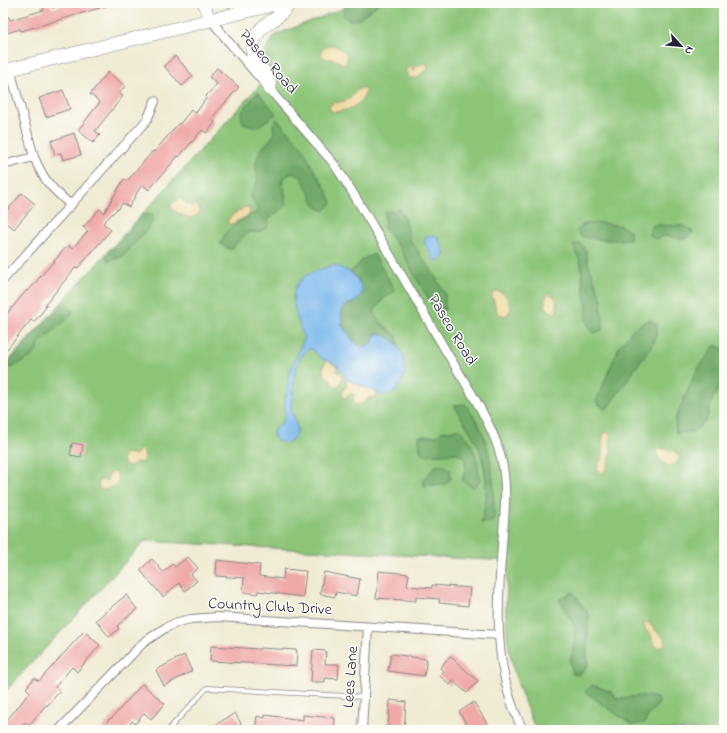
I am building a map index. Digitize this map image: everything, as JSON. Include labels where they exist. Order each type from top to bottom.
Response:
[{"type":"main road","points":[[7,70],[280,3]]},
{"type":"main road","points":[[270,89],[270,80],[254,59],[252,52],[254,43],[257,34],[263,27],[278,16],[290,3]]},
{"type":"street","name":"Paseo Road","points":[[202,3],[211,20],[228,41],[334,164],[474,397],[497,442],[504,470],[505,494],[500,569],[499,635],[502,673],[509,698],[516,717],[523,730]]},
{"type":"street","points":[[7,70],[34,157],[48,185],[71,205]]},
{"type":"street","points":[[3,280],[147,120],[155,101]]},
{"type":"street","points":[[3,165],[34,157]]},
{"type":"street","name":"Country Club Drive","points":[[59,730],[143,643],[165,628],[178,622],[191,619],[218,617],[499,635]]},
{"type":"street","name":"Lees Lane","points":[[362,730],[368,626]]},
{"type":"lane","points":[[168,730],[207,688],[364,697]]},
{"type":"green space","points":[[349,3],[381,3],[359,19],[348,20],[343,15],[345,5]]},
{"type":"green space","points":[[354,3],[724,3],[724,730],[536,730],[520,691],[509,651],[506,623],[507,561],[145,541],[3,694],[3,367],[269,75],[259,61],[275,35]]},
{"type":"green space","points":[[258,92],[276,114],[257,127],[243,123],[241,113]]},
{"type":"green space","points":[[277,119],[303,148],[332,203],[324,211],[316,206],[301,176],[291,173],[282,179],[286,206],[269,219],[267,228],[259,232],[249,232],[240,239],[231,250],[220,244],[226,233],[233,225],[251,216],[258,209],[251,197],[258,179],[255,165],[260,151],[274,135],[273,124]]},
{"type":"green space","points":[[400,209],[406,222],[410,240],[433,273],[445,294],[445,310],[432,304],[401,250],[384,228],[385,212]]},
{"type":"green space","points":[[152,214],[153,221],[122,257],[108,261],[105,255],[142,215]]},
{"type":"green space","points":[[601,223],[621,226],[630,231],[630,239],[613,240],[591,238],[581,236],[577,231],[584,224]]},
{"type":"green space","points":[[653,225],[684,226],[693,232],[687,239],[666,236],[655,239],[649,234]]},
{"type":"green space","points":[[580,243],[586,251],[588,263],[602,300],[602,330],[594,333],[586,322],[587,306],[584,295],[581,264],[573,245]]},
{"type":"green space","points":[[374,254],[395,291],[383,299],[374,311],[376,318],[397,337],[398,346],[392,339],[375,334],[373,342],[367,347],[357,345],[342,326],[341,314],[345,305],[354,303],[359,280],[351,272],[363,259]]},
{"type":"green space","points":[[60,305],[70,307],[74,313],[39,343],[38,350],[31,357],[11,368],[5,365]]},
{"type":"green space","points":[[649,320],[657,324],[657,333],[654,342],[606,410],[596,402],[619,347],[633,329]]},
{"type":"green space","points":[[715,345],[724,349],[724,381],[713,398],[706,421],[693,432],[676,433],[675,419],[696,372]]},
{"type":"green space","points":[[465,404],[476,420],[484,436],[490,457],[493,478],[494,521],[481,523],[484,513],[486,492],[483,462],[476,442],[454,405]]},
{"type":"green space","points":[[459,429],[469,440],[477,459],[480,481],[473,488],[462,480],[465,470],[465,458],[456,453],[424,455],[420,449],[419,436],[437,436],[441,432]]},
{"type":"green space","points":[[443,465],[450,470],[451,479],[445,484],[424,486],[423,481],[435,466]]},
{"type":"green space","points":[[573,592],[589,615],[587,647],[588,665],[580,675],[573,674],[570,661],[574,646],[575,627],[559,599]]},
{"type":"green space","points":[[592,685],[612,692],[617,699],[650,696],[659,700],[659,704],[650,713],[644,723],[632,725],[585,692]]},
{"type":"sand","points":[[331,45],[338,47],[343,51],[347,57],[346,64],[334,59],[326,59],[321,54],[321,51],[325,47]]},
{"type":"sand","points":[[424,63],[427,64],[428,70],[423,72],[417,78],[409,78],[406,70],[407,68],[411,67],[414,72],[416,66]]},
{"type":"sand","points":[[362,88],[366,91],[364,96],[357,104],[347,110],[336,112],[331,111],[329,108],[331,104],[348,100],[356,91]]},
{"type":"sand","points":[[180,199],[191,207],[195,204],[200,209],[200,213],[197,216],[189,217],[182,215],[171,208],[171,205],[175,201]]},
{"type":"sand","points":[[245,207],[250,208],[249,215],[232,224],[229,224],[227,221],[232,215]]},
{"type":"sand","points":[[496,291],[503,293],[508,300],[511,309],[506,316],[498,314],[492,296]]},
{"type":"sand","points":[[550,294],[556,298],[557,307],[555,314],[546,308],[545,298]]},
{"type":"sand","points":[[328,360],[337,366],[337,372],[342,375],[341,382],[336,388],[332,384],[331,379],[323,371],[324,365]]},
{"type":"sand","points":[[346,378],[377,392],[375,397],[368,398],[365,403],[356,405],[353,401],[354,394],[351,394],[346,398],[343,397],[342,392],[347,385]]},
{"type":"sand","points":[[608,432],[610,434],[611,449],[609,460],[606,469],[603,473],[600,473],[597,469],[603,457],[602,439],[604,433]]},
{"type":"sand","points":[[658,448],[673,450],[680,457],[674,465],[667,465],[660,460],[656,451]]},
{"type":"sand","points":[[140,449],[144,455],[143,463],[136,462],[131,466],[128,466],[124,463],[122,459],[124,455],[127,453],[136,455]]},
{"type":"sand","points":[[115,471],[118,477],[117,484],[106,489],[99,489],[98,483],[100,480],[107,480],[109,474]]},
{"type":"sand","points":[[643,622],[649,624],[663,637],[666,642],[663,646],[659,648],[654,645],[651,635],[645,629]]},
{"type":"water","points":[[434,235],[438,237],[445,254],[439,261],[434,260],[424,242],[426,236]]},
{"type":"water","points":[[333,265],[352,274],[358,280],[363,291],[356,301],[345,305],[341,314],[342,326],[357,345],[367,347],[373,342],[375,334],[382,334],[392,339],[398,346],[404,358],[405,374],[395,392],[383,395],[348,380],[339,367],[322,359],[312,349],[308,349],[300,358],[295,372],[291,411],[297,428],[295,437],[287,443],[278,441],[274,437],[273,432],[276,427],[281,424],[285,417],[285,401],[290,371],[304,339],[294,304],[296,287],[300,280],[309,274]]},
{"type":"building","points":[[50,3],[52,8],[68,3],[110,3],[110,5],[21,31],[20,29],[3,34],[3,19],[9,17],[10,20],[44,10],[42,5]]},
{"type":"building","points":[[175,56],[193,76],[182,86],[164,66]]},
{"type":"building","points":[[217,68],[239,87],[211,119],[215,122],[207,133],[202,130],[149,190],[142,184],[129,207],[122,203],[118,210],[117,209],[103,223],[111,230],[78,268],[76,267],[45,305],[47,306],[34,322],[31,320],[3,354],[3,318],[68,245],[72,249],[88,231],[83,227],[100,209],[104,213],[124,179],[127,181],[179,123],[180,124],[191,110],[196,113],[207,97],[206,96],[217,84],[209,77]]},
{"type":"building","points":[[108,72],[125,86],[119,94],[123,96],[95,131],[100,135],[93,143],[78,130],[100,102],[90,94]]},
{"type":"building","points":[[63,90],[70,109],[46,117],[39,98]]},
{"type":"building","points":[[74,133],[81,155],[63,160],[61,153],[55,155],[51,141]]},
{"type":"building","points":[[22,193],[35,204],[14,229],[3,220],[3,215]]},
{"type":"building","points":[[72,443],[83,445],[81,457],[70,455]]},
{"type":"building","points":[[188,557],[198,568],[191,574],[197,581],[185,591],[179,583],[163,597],[140,570],[152,559],[163,572],[173,564],[175,567]]},
{"type":"building","points":[[217,560],[260,565],[259,576],[283,579],[284,569],[306,571],[303,597],[258,591],[257,594],[243,592],[244,578],[216,576]]},
{"type":"building","points":[[379,571],[409,574],[407,586],[432,588],[432,585],[470,588],[468,606],[439,603],[440,599],[416,597],[416,601],[376,598]]},
{"type":"building","points":[[324,572],[360,579],[357,596],[336,592],[335,597],[320,594]]},
{"type":"building","points":[[126,595],[137,609],[117,626],[119,629],[109,637],[96,620]]},
{"type":"building","points":[[84,631],[100,645],[77,672],[72,667],[55,687],[60,691],[29,725],[25,722],[19,730],[3,730],[3,725],[30,692],[26,688],[34,678],[39,681]]},
{"type":"building","points":[[211,646],[297,650],[296,666],[210,661]]},
{"type":"building","points":[[313,650],[326,651],[325,664],[339,664],[338,679],[325,678],[325,682],[311,682]]},
{"type":"building","points":[[391,654],[427,659],[424,676],[388,671]]},
{"type":"building","points":[[184,655],[192,671],[164,686],[156,670]]},
{"type":"building","points":[[450,656],[478,681],[467,693],[453,681],[450,685],[440,676],[444,671],[440,668]]},
{"type":"building","points":[[142,684],[165,704],[151,719],[144,713],[135,724],[132,721],[126,730],[101,730],[110,718],[111,719]]},
{"type":"building","points":[[390,700],[406,702],[404,730],[388,730]]},
{"type":"building","points":[[474,702],[491,730],[470,730],[459,712]]},
{"type":"building","points":[[235,713],[243,727],[239,730],[207,730]]},
{"type":"building","points":[[265,715],[303,720],[303,715],[335,718],[334,730],[255,730],[257,716],[265,718]]}]
